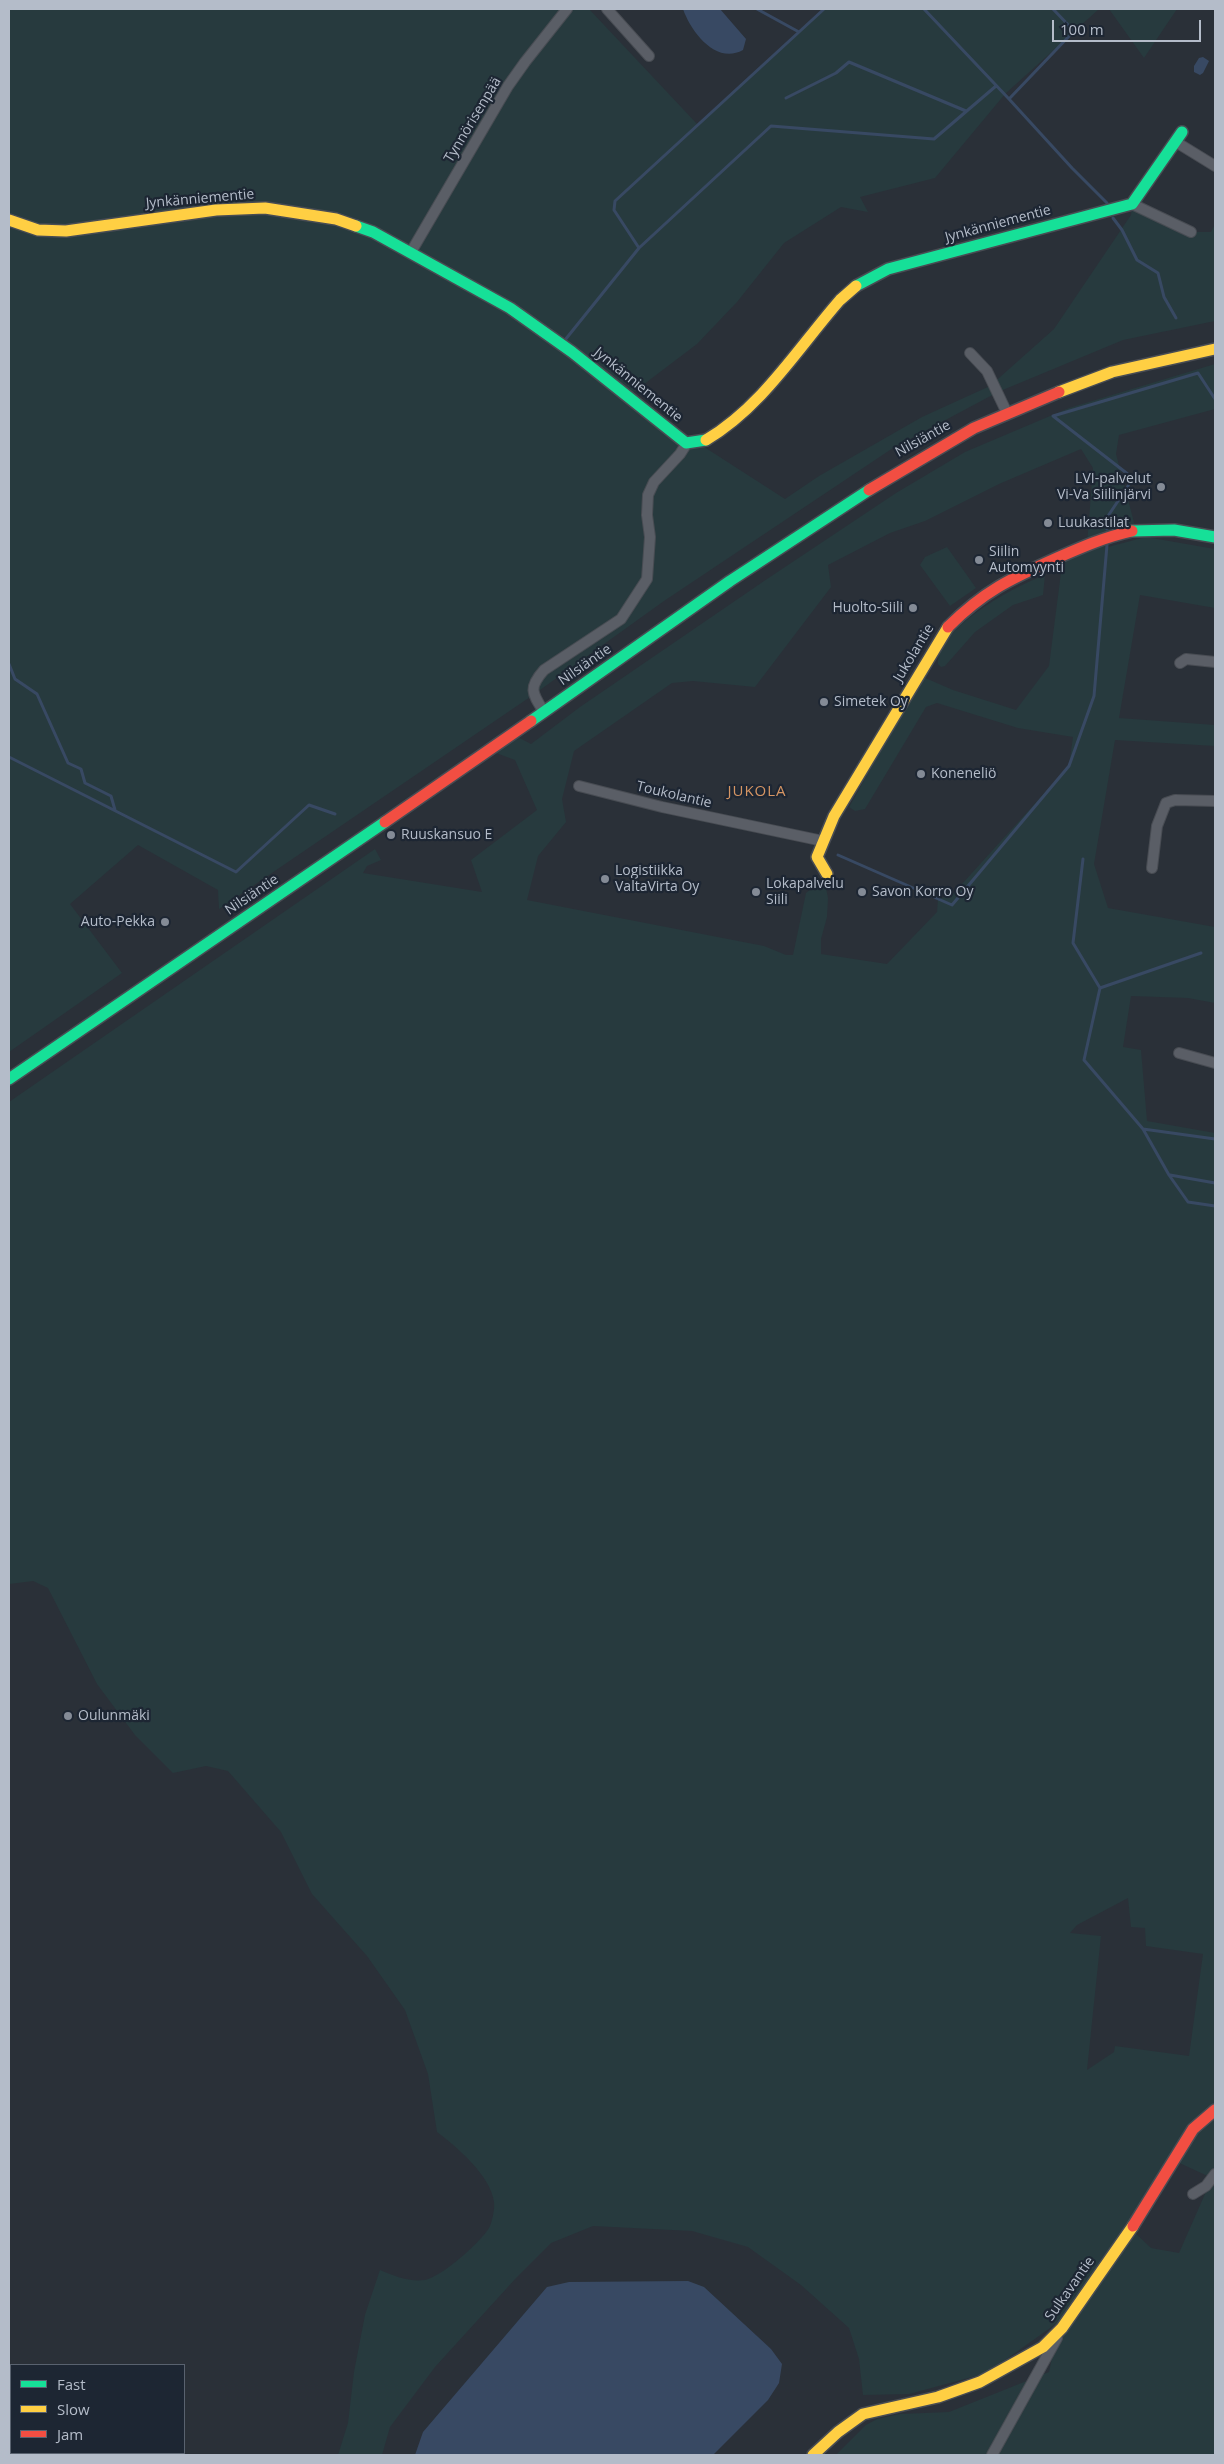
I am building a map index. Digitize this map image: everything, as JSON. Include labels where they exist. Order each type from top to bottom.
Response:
[{"type":"street","name":"Tynnörisenpää","points":[[411,252],[508,86],[567,9]]},
{"type":"street","points":[[607,9],[649,56]]},
{"type":"street","points":[[1191,232],[1132,204],[1179,137],[1215,166]]},
{"type":"street","name":"Jynkänniementie","points":[[9,220],[38,230],[66,231],[216,210],[264,208],[294,210],[336,219],[373,232],[510,308],[572,352],[687,443],[710,439],[752,406],[839,301],[857,285],[870,277],[888,269],[1132,204]]},
{"type":"street","name":"Nilsiäntie","points":[[9,1079],[544,712],[730,581],[893,474],[974,428],[1112,372],[1215,349]]},
{"type":"street","points":[[970,353],[986,371],[1007,414]]},
{"type":"street","points":[[544,712],[534,695],[534,681],[544,670],[621,619],[647,579],[650,537],[647,515],[648,495],[654,482],[687,443]]},
{"type":"street","name":"Jukolantie","points":[[827,874],[818,857],[823,840],[834,816],[943,632],[970,605],[1003,582],[1106,537],[1136,530],[1174,530],[1215,537]]},
{"type":"street","points":[[1180,663],[1186,659],[1215,662]]},
{"type":"street","name":"Toukolantie","points":[[579,786],[667,808],[823,840]]},
{"type":"street","points":[[1152,868],[1157,826],[1166,803],[1175,800],[1215,802]]},
{"type":"street","points":[[1179,1053],[1215,1063]]},
{"type":"street","name":"Sulkavantie","points":[[813,2455],[838,2432],[863,2414],[938,2396],[980,2382],[1043,2347],[1062,2328],[1131,2228],[1193,2129],[1215,2110]]},
{"type":"street","points":[[1193,2194],[1206,2186],[1215,2174]]},
{"type":"street","points":[[992,2455],[1062,2328]]},
{"type":"green space","points":[[9,9],[589,9],[698,125],[824,9],[1099,9],[1005,94],[935,178],[860,197],[868,212],[841,207],[784,243],[737,302],[697,344],[631,394],[486,296],[698,443],[785,499],[819,476],[922,417],[990,386],[1054,329],[1131,215],[1132,204],[1191,232],[1211,232],[1215,224],[1215,321],[1123,340],[998,392],[893,448],[664,601],[533,695],[219,909],[218,890],[138,845],[70,904],[122,973],[9,1052]]},
{"type":"green space","points":[[1109,9],[1177,9],[1144,58]]},
{"type":"green space","points":[[1215,364],[1215,409],[1119,435],[1116,454],[1136,530],[1106,538],[1108,547],[1146,537],[1215,549],[1215,608],[1140,595],[1119,718],[1215,725],[1215,746],[1115,740],[1094,864],[1108,908],[1215,927],[1215,1003],[1188,998],[1131,996],[1123,1047],[1141,1050],[1147,1121],[1215,1133],[1215,2455],[836,2455],[866,2425],[877,2419],[900,2414],[949,2412],[1049,2372],[1060,2321],[987,2373],[909,2394],[863,2395],[859,2359],[849,2328],[801,2285],[748,2247],[692,2231],[593,2226],[551,2243],[517,2277],[435,2367],[390,2427],[382,2455],[338,2455],[348,2423],[354,2372],[365,2315],[380,2270],[413,2280],[425,2280],[440,2273],[460,2258],[489,2228],[494,2212],[492,2192],[487,2182],[472,2163],[437,2132],[428,2074],[405,2010],[367,1956],[312,1894],[281,1832],[228,1771],[206,1766],[173,1773],[135,1735],[97,1684],[48,1588],[33,1581],[9,1584],[9,1102],[375,849],[381,860],[367,866],[363,873],[482,892],[471,860],[537,810],[515,760],[488,750],[512,734],[531,744],[580,707],[896,493],[965,452],[1069,408]],"holes":[[[1081,449],[1093,468],[1087,545],[1063,557],[1049,666],[1016,710],[953,690],[923,677],[849,807],[855,811],[865,809],[926,707],[937,703],[1018,728],[1073,737],[1069,766],[952,895],[938,899],[937,912],[887,964],[821,954],[821,939],[827,917],[828,898],[826,888],[817,884],[806,893],[793,955],[786,955],[764,946],[527,900],[538,856],[566,822],[562,799],[574,751],[672,683],[693,681],[755,687],[831,587],[828,565],[890,533],[925,521],[999,484]],[[1128,1898],[1131,1927],[1145,1928],[1146,1946],[1203,1954],[1189,2056],[1115,2046],[1114,2052],[1087,2070],[1101,1936],[1070,1933],[1077,1925]],[[1173,2160],[1212,2178],[1179,2253],[1151,2248],[1131,2229]]]},
{"type":"green space","points":[[947,547],[976,588],[950,606],[920,565],[925,557]]},
{"type":"green space","points":[[1045,575],[1043,595],[1013,605],[975,632],[945,666],[941,667],[938,664],[941,650],[950,636],[963,623],[979,610],[1015,588]]},
{"type":"water","points":[[683,9],[720,9],[746,39],[743,50],[723,53],[714,50],[698,36]]},
{"type":"water","points":[[1203,57],[1209,61],[1200,75],[1194,72],[1194,66],[1199,58]]},
{"type":"water","points":[[688,2281],[704,2287],[771,2349],[782,2364],[779,2383],[768,2400],[713,2455],[415,2455],[423,2432],[547,2287],[569,2282]]},
{"type":"waterway","points":[[565,340],[639,248],[614,210],[615,201],[799,32],[757,9]]},
{"type":"waterway","points":[[799,32],[824,9]]},
{"type":"waterway","points":[[924,9],[1009,99],[1074,31],[1053,9]]},
{"type":"waterway","points":[[786,98],[836,73],[849,62],[966,111]]},
{"type":"waterway","points":[[639,248],[771,126],[934,139],[996,86]]},
{"type":"waterway","points":[[1009,99],[1107,203]]},
{"type":"waterway","points":[[1113,218],[1122,230],[1137,260],[1158,273],[1164,297],[1176,318]]},
{"type":"waterway","points":[[1053,416],[1198,373],[1215,399]]},
{"type":"waterway","points":[[1053,416],[1129,475],[1130,483],[1108,516],[1107,529]]},
{"type":"waterway","points":[[838,855],[952,905],[1069,766],[1094,696],[1107,545]]},
{"type":"waterway","points":[[9,664],[15,679],[37,694],[68,763],[81,769],[85,783],[111,796],[115,810]]},
{"type":"waterway","points":[[9,757],[236,872],[309,805],[335,814]]},
{"type":"waterway","points":[[1083,859],[1073,943],[1100,988]]},
{"type":"waterway","points":[[1201,953],[1100,988],[1084,1060],[1143,1129],[1215,1139]]},
{"type":"waterway","points":[[1143,1129],[1169,1175],[1188,1202],[1215,1206]]},
{"type":"waterway","points":[[1170,1175],[1215,1183]]},
{"type":"traffic: fast","points":[[856,286],[888,269],[1132,204],[1182,132]]},
{"type":"traffic: fast","points":[[356,226],[373,232],[510,308],[572,352],[686,443],[706,440]]},
{"type":"traffic: fast","points":[[531,721],[730,581],[869,490]]},
{"type":"traffic: fast","points":[[1132,531],[1174,530],[1215,537]]},
{"type":"traffic: fast","points":[[9,1079],[385,822]]},
{"type":"traffic: slow","points":[[9,220],[38,230],[66,231],[216,210],[265,208],[336,219],[356,226]]},
{"type":"traffic: slow","points":[[706,440],[745,411],[762,394],[840,300],[856,286]]},
{"type":"traffic: slow","points":[[1059,392],[1112,372],[1215,349]]},
{"type":"traffic: slow","points":[[827,874],[817,857],[834,816],[948,627]]},
{"type":"traffic: slow","points":[[813,2455],[838,2432],[863,2414],[938,2397],[980,2382],[1043,2347],[1062,2328],[1133,2226]]},
{"type":"traffic: jam","points":[[869,490],[974,428],[1059,392]]},
{"type":"traffic: jam","points":[[948,627],[986,595],[1011,580],[1085,546],[1132,531]]},
{"type":"traffic: jam","points":[[385,822],[531,721]]},
{"type":"traffic: jam","points":[[1133,2226],[1193,2129],[1215,2110]]},
{"type":"place","name":"LVI-palvelut Vi-Va Siilinjärvi","points":[[1161,487]]},
{"type":"place","name":"Luukastilat","points":[[1048,523]]},
{"type":"place","name":"Siilin Automyynti","points":[[979,560]]},
{"type":"place","name":"Huolto-Siili","points":[[913,608]]},
{"type":"place","name":"Simetek Oy","points":[[824,702]]},
{"type":"place","name":"Koneneliö","points":[[921,774]]},
{"type":"place","name":"Ruuskansuo E","points":[[391,835]]},
{"type":"place","name":"Logistiikka ValtaVirta Oy","points":[[605,879]]},
{"type":"place","name":"Lokapalvelu Siili","points":[[756,892]]},
{"type":"place","name":"Savon Korro Oy","points":[[862,892]]},
{"type":"place","name":"Auto-Pekka","points":[[165,922]]},
{"type":"place","name":"Oulunmäki","points":[[68,1716]]},
{"type":"district","name":"JUKOLA","points":[[757,792]]}]
